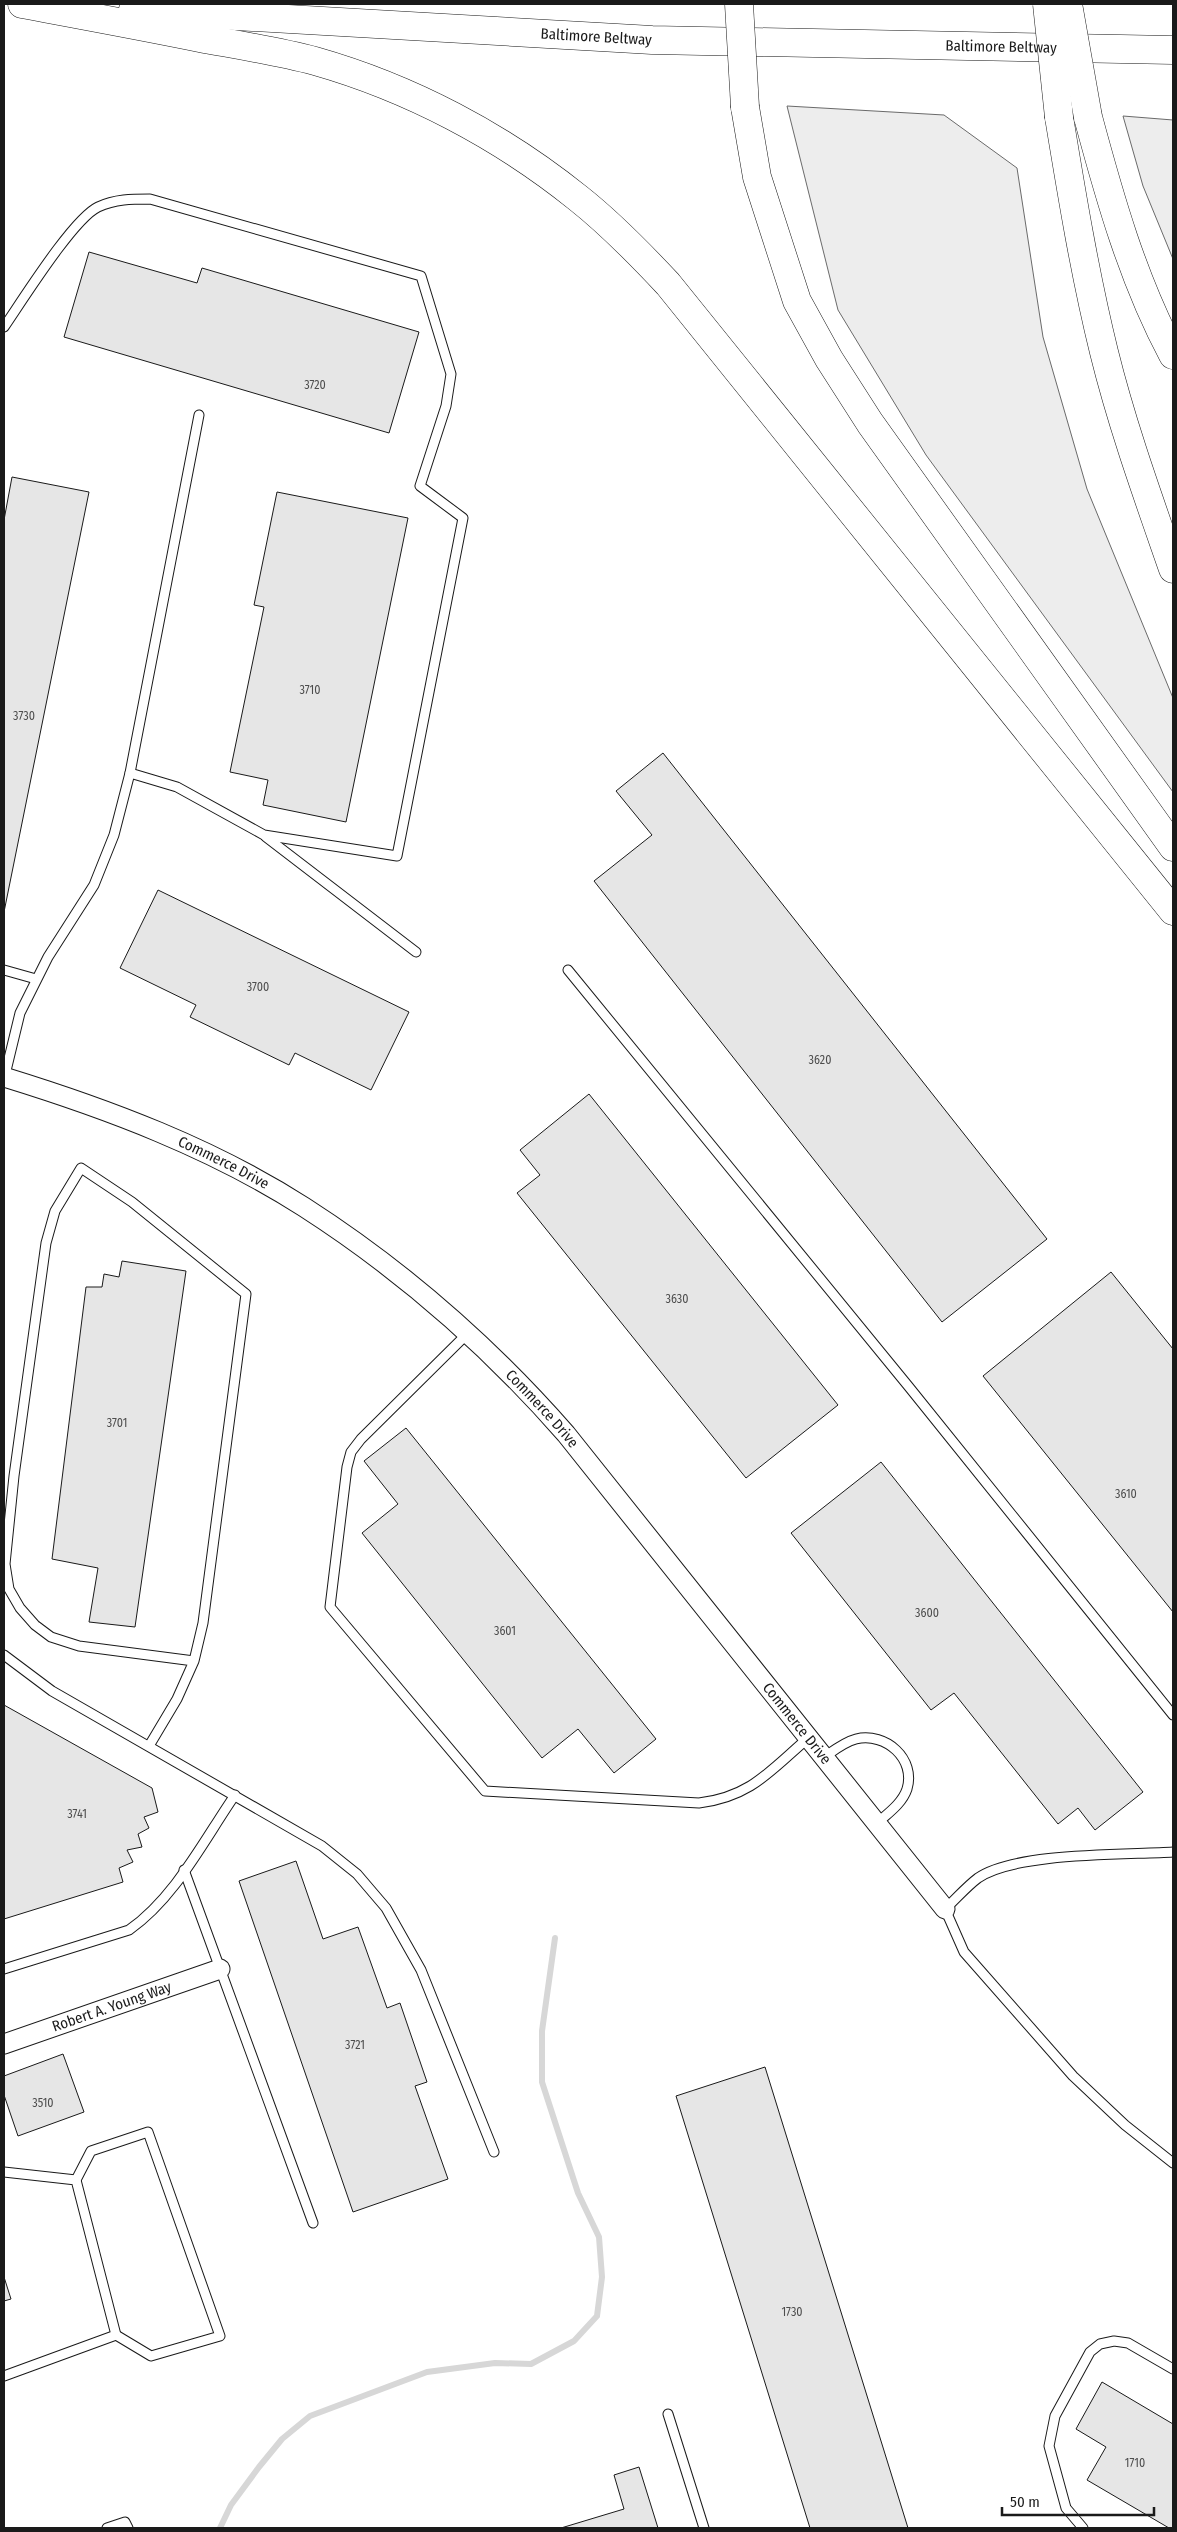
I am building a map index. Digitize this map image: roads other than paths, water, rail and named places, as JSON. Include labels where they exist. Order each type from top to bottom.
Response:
[{"type":"highway","points":[[20,4],[316,62],[416,98],[473,127],[522,156],[579,198],[625,239],[668,284],[1173,911]]},
{"type":"highway","name":"Baltimore Beltway","points":[[20,4],[652,40],[1173,50]]},
{"type":"highway","points":[[739,4],[745,107],[757,177],[797,300],[829,359],[870,424],[1173,847]]},
{"type":"highway","points":[[1047,4],[1059,117],[1080,238],[1104,353],[1173,569]]},
{"type":"highway","points":[[1068,4],[1088,117],[1114,213],[1138,278],[1173,355]]},
{"type":"street","name":"Commerce Drive","points":[[4,1078],[79,1100],[164,1134],[244,1173],[303,1206],[366,1248],[422,1292],[522,1384],[566,1434],[945,1910]]},
{"type":"street","name":"Robert A. Young Way","points":[[4,2044],[220,1968]]},
{"type":"lane","points":[[4,327],[80,221],[97,207],[122,199],[150,199],[420,276],[451,374],[446,406],[420,486],[463,518],[397,856],[264,835]]},
{"type":"lane","points":[[4,1078],[20,1013],[36,980],[94,885],[114,835],[130,773],[199,416]]},
{"type":"lane","points":[[130,773],[177,787],[264,835],[416,952]]},
{"type":"lane","points":[[4,970],[36,980]]},
{"type":"lane","points":[[568,970],[909,1387],[1173,1716]]},
{"type":"lane","points":[[149,1746],[177,1699],[194,1661],[205,1614],[246,1294],[132,1202],[81,1168],[56,1211],[46,1243],[14,1476],[5,1564],[10,1589],[20,1608],[34,1626],[51,1637],[79,1646],[194,1661]]},
{"type":"lane","points":[[468,1333],[361,1439],[352,1452],[347,1467],[330,1607],[485,1791],[699,1803],[722,1800],[759,1781],[807,1739]]},
{"type":"lane","points":[[4,1475],[14,1476]]},
{"type":"lane","points":[[4,1655],[52,1691],[322,1846],[357,1874],[386,1908],[421,1970],[494,2152]]},
{"type":"lane","points":[[823,1758],[844,1744],[857,1739],[869,1738],[884,1742],[896,1750],[905,1762],[909,1775],[906,1790],[899,1804],[876,1824]]},
{"type":"lane","points":[[4,1969],[129,1930],[153,1911],[184,1870],[235,1795]]},
{"type":"lane","points":[[1173,1852],[1029,1860],[999,1868],[979,1878],[945,1910],[964,1952],[1073,2076],[1125,2125],[1173,2163]]},
{"type":"lane","points":[[184,1870],[313,2223]]},
{"type":"lane","points":[[148,2132],[220,2336],[151,2356],[116,2334],[76,2180],[91,2151],[148,2132]]},
{"type":"lane","points":[[4,2172],[76,2180]]},
{"type":"lane","points":[[4,2376],[116,2334]]},
{"type":"lane","points":[[1083,2528],[1066,2508],[1048,2446],[1055,2416],[1090,2352],[1100,2344],[1114,2341],[1128,2343],[1173,2369]]},
{"type":"lane","points":[[668,2414],[704,2528]]},
{"type":"lane","points":[[107,2528],[125,2522],[128,2528]]},
{"type":"waterway","points":[[220,2528],[231,2505],[259,2467],[282,2439],[310,2416],[427,2372],[495,2363],[531,2364],[574,2341],[597,2316],[602,2277],[599,2237],[578,2193],[542,2082],[542,2031],[555,1938]]}]
